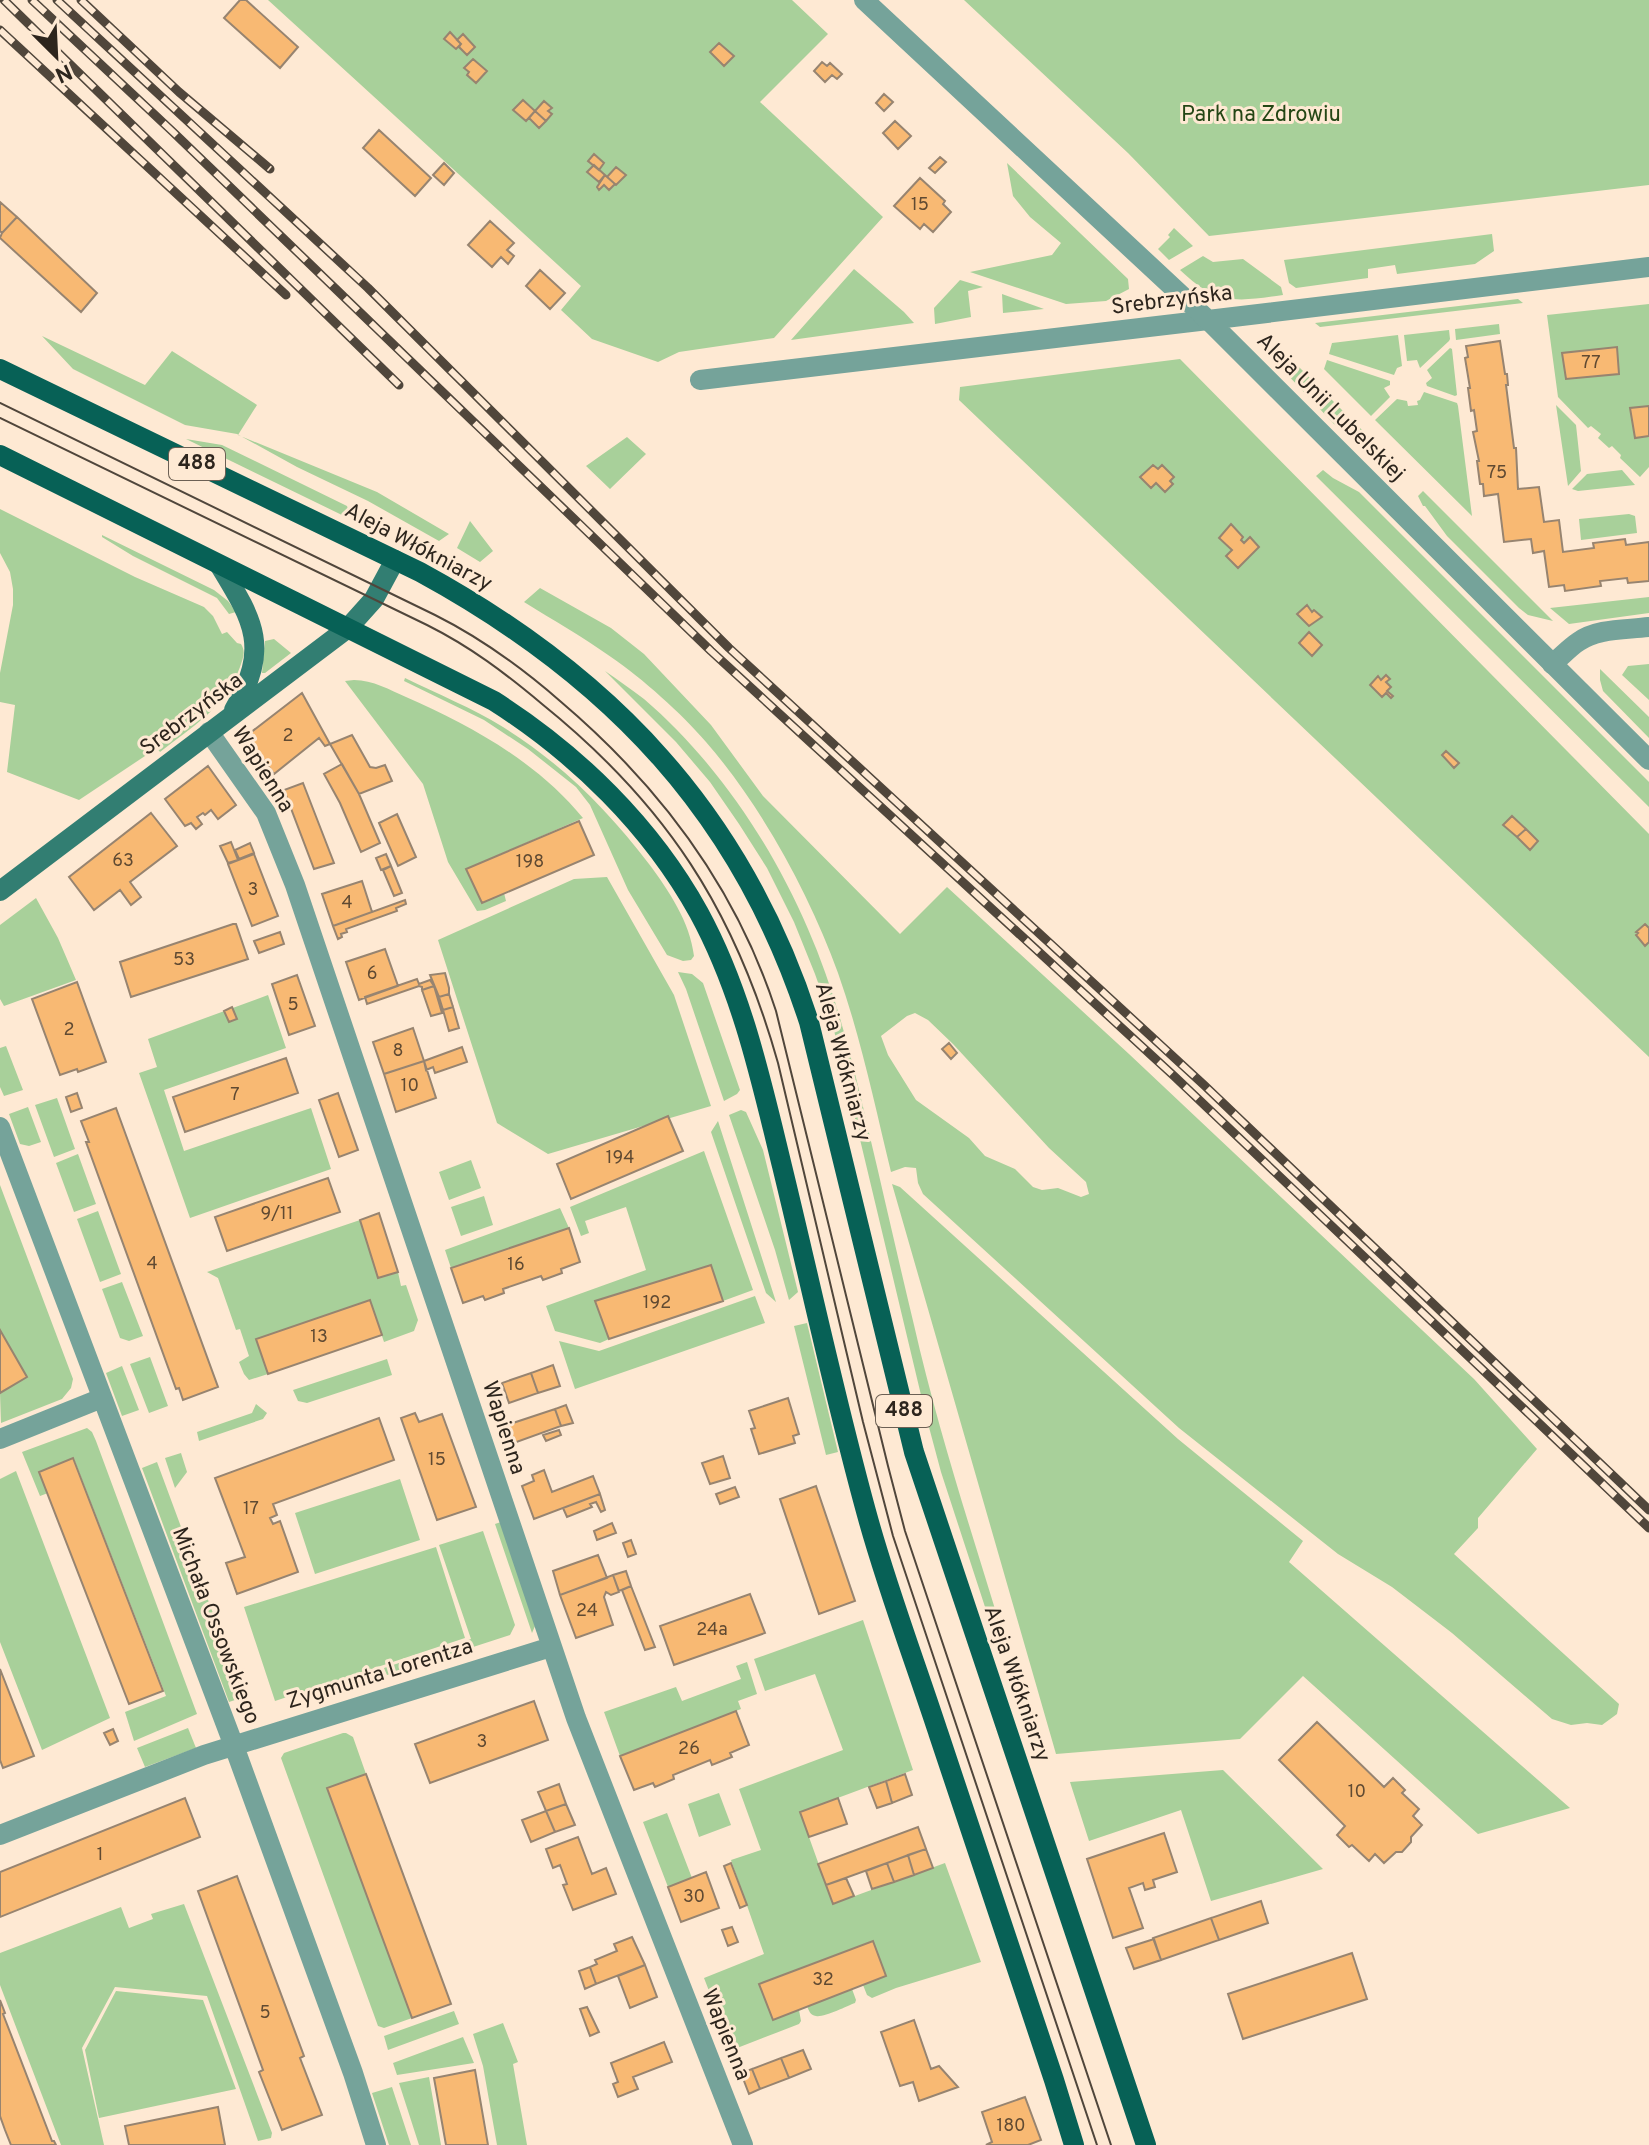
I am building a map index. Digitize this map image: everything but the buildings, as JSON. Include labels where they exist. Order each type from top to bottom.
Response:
[{"type":"main road","name":"Aleja Włókniarzy","points":[[0,369],[395,560],[458,593],[511,627],[553,656],[615,709],[650,744],[704,809],[743,869],[797,985],[813,1036],[914,1452],[1146,2145]]},
{"type":"main road","name":"488","points":[[0,455],[483,695],[536,729],[611,796],[658,852],[698,912],[738,1000],[749,1036],[870,1526],[1074,2145]]},
{"type":"main road","name":"Srebrzyńska","points":[[0,891],[348,628],[374,599],[395,560]]},
{"type":"main road","points":[[220,566],[251,621],[255,639],[248,680],[230,716]]},
{"type":"street","name":"Aleja Unii Lubelskiej","points":[[864,0],[1208,320],[1649,760]]},
{"type":"street","name":"Srebrzyńska","points":[[700,380],[1649,267]]},
{"type":"street","points":[[1552,664],[1589,636],[1649,627]]},
{"type":"street","name":"Wapienna","points":[[209,732],[266,813],[295,885],[584,1740],[743,2145]]},
{"type":"street","name":"Michała Ossowskiego","points":[[0,1127],[234,1746],[353,2073],[376,2145]]},
{"type":"street","points":[[0,1439],[102,1398]]},
{"type":"street","name":"Zygmunta Lorentza","points":[[0,1835],[204,1755],[551,1647]]},
{"type":"green space","points":[[268,0],[792,0],[828,34],[760,102],[883,217],[774,338],[679,352],[658,362],[592,339],[561,310],[581,286]]},
{"type":"green space","name":"Park na Zdrowiu","points":[[964,0],[1649,0],[1649,185],[1209,236],[1128,153]]},
{"type":"green space","points":[[1007,163],[1128,279],[1129,289],[1106,301],[1066,304],[970,272],[1052,255],[1061,243],[1030,217],[1013,196]]},
{"type":"green space","points":[[1174,228],[1193,246],[1169,260],[1158,249]]},
{"type":"green space","points":[[1492,234],[1494,251],[1475,264],[1397,274],[1395,265],[1368,269],[1368,278],[1296,288],[1289,283],[1284,260]]},
{"type":"green space","points":[[1203,256],[1213,262],[1243,259],[1281,287],[1283,295],[1239,299],[1205,290],[1180,270]]},
{"type":"green space","points":[[854,269],[914,323],[791,340]]},
{"type":"green space","points":[[960,280],[983,287],[968,291],[971,317],[935,324],[934,308]]},
{"type":"green space","points":[[1002,294],[1044,309],[1003,313]]},
{"type":"green space","points":[[1518,299],[1523,303],[1320,327],[1315,323]]},
{"type":"green space","points":[[1649,304],[1649,467],[1640,477],[1612,446],[1609,448],[1598,438],[1601,434],[1591,426],[1588,428],[1558,397],[1547,315]]},
{"type":"green space","points":[[1499,324],[1500,334],[1456,340],[1455,329]]},
{"type":"green space","points":[[1449,330],[1449,341],[1420,368],[1417,360],[1407,361],[1404,335]]},
{"type":"green space","points":[[1398,335],[1402,366],[1397,368],[1394,375],[1329,354],[1332,343]]},
{"type":"green space","points":[[42,336],[145,385],[172,351],[257,405],[238,435],[185,425],[73,369]]},
{"type":"green space","points":[[1450,348],[1455,396],[1426,383],[1432,378],[1427,370]]},
{"type":"green space","points":[[1180,359],[1649,834],[1649,1057],[959,400],[960,387]]},
{"type":"green space","points":[[1327,360],[1390,381],[1390,385],[1384,388],[1390,397],[1371,416],[1324,369]]},
{"type":"green space","points":[[1298,366],[1375,443],[1370,448],[1334,424],[1283,370]]},
{"type":"green space","points":[[1424,392],[1457,403],[1472,516],[1375,420],[1397,399],[1407,401],[1408,406],[1418,405],[1417,401]]},
{"type":"green space","points":[[1556,405],[1576,425],[1581,471],[1568,486]]},
{"type":"green space","points":[[241,436],[377,492],[449,534],[439,541]]},
{"type":"green space","points":[[627,437],[646,454],[610,489],[586,466]]},
{"type":"green space","points":[[186,439],[222,445],[347,506],[349,512],[346,517]]},
{"type":"green space","points":[[1323,470],[1359,492],[1649,782],[1649,807],[1316,476]]},
{"type":"green space","points":[[1622,470],[1635,485],[1572,489],[1587,474]]},
{"type":"green space","points":[[1423,491],[1553,621],[1528,615],[1519,608],[1447,536],[1423,506],[1418,496]]},
{"type":"green space","points":[[0,509],[135,577],[204,607],[213,616],[222,634],[227,632],[241,644],[243,650],[234,681],[207,715],[160,752],[157,748],[79,800],[7,772],[15,705],[0,702],[0,673],[13,605],[13,589],[10,572],[0,553]]},
{"type":"green space","points":[[1635,516],[1637,533],[1581,540],[1579,519]]},
{"type":"green space","points":[[470,521],[493,551],[480,562],[457,548]]},
{"type":"green space","points":[[102,535],[214,590],[236,612],[229,614],[217,598],[133,556]]},
{"type":"green space","points":[[540,588],[611,628],[644,654],[711,725],[763,796],[900,934],[947,887],[1474,1379],[1537,1449],[1478,1518],[1478,1528],[1454,1554],[1619,1704],[1617,1714],[1602,1725],[1571,1725],[1552,1719],[1452,1633],[1392,1587],[1338,1554],[1179,1428],[923,1194],[916,1168],[905,1167],[891,1172],[861,1047],[838,973],[813,913],[765,822],[706,742],[661,697],[600,650],[524,602]],"holes":[[[915,1013],[928,1020],[1049,1148],[1086,1182],[1089,1194],[1081,1197],[1058,1188],[1042,1190],[1033,1187],[1015,1169],[985,1156],[969,1138],[916,1100],[888,1055],[881,1036]]]},
{"type":"green space","points":[[1649,597],[1649,613],[1569,624],[1550,608]]},
{"type":"green space","points":[[274,639],[291,653],[262,673],[265,641]]},
{"type":"green space","points":[[1649,664],[1649,700],[1622,675],[1628,666]]},
{"type":"green space","points":[[1600,669],[1649,717],[1649,738],[1603,691]]},
{"type":"green space","points":[[605,671],[644,699],[670,723],[717,776],[777,865],[808,929],[844,1032],[933,1400],[999,1622],[986,1610],[941,1472],[832,1022],[794,922],[767,868],[710,782],[676,742]]},
{"type":"green space","points":[[405,678],[503,727],[545,756],[600,806],[657,874],[671,896],[692,943],[694,956],[691,960],[683,961],[667,955],[628,890],[590,805],[576,787],[528,749],[484,720],[404,681]]},
{"type":"green space","points":[[354,680],[388,689],[479,733],[545,780],[583,818],[466,869],[482,903],[504,893],[506,901],[477,911],[448,862],[423,784],[345,681]]},
{"type":"green space","points":[[607,877],[674,995],[711,1106],[548,1154],[497,1123],[438,940],[574,879]]},
{"type":"green space","points":[[36,898],[76,980],[4,1006],[0,999],[0,925]]},
{"type":"green space","points":[[678,972],[692,974],[703,983],[740,1090],[724,1101],[686,989]]},
{"type":"green space","points":[[268,995],[286,1048],[164,1090],[184,1151],[311,1108],[331,1169],[190,1218],[139,1073],[157,1067],[148,1039]]},
{"type":"green space","points":[[6,1046],[23,1090],[4,1096],[0,1087],[0,1048]]},
{"type":"green space","points":[[57,1098],[75,1149],[54,1157],[35,1105]]},
{"type":"green space","points":[[28,1107],[41,1142],[29,1146],[20,1144],[9,1114]]},
{"type":"green space","points":[[741,1110],[746,1112],[763,1150],[798,1292],[789,1300],[729,1115]]},
{"type":"green space","points":[[718,1121],[776,1302],[766,1293],[711,1132]]},
{"type":"green space","points":[[704,1151],[753,1290],[723,1301],[711,1265],[596,1301],[609,1339],[600,1343],[555,1331],[546,1306],[646,1270],[626,1207],[585,1221],[589,1233],[581,1236],[570,1207]]},
{"type":"green space","points":[[78,1154],[96,1204],[74,1212],[56,1163]]},
{"type":"green space","points":[[471,1160],[481,1188],[449,1200],[439,1172]]},
{"type":"green space","points":[[892,1184],[900,1187],[1178,1439],[1303,1541],[1289,1562],[1570,1808],[1478,1834],[1303,1676],[1240,1739],[1056,1754]]},
{"type":"green space","points":[[0,1185],[73,1379],[71,1388],[62,1399],[1,1423],[0,1393],[27,1377],[0,1330]]},
{"type":"green space","points":[[484,1196],[493,1225],[461,1236],[451,1207]]},
{"type":"green space","points":[[560,1208],[569,1228],[451,1268],[445,1250]]},
{"type":"green space","points":[[98,1211],[121,1274],[100,1282],[77,1219]]},
{"type":"green space","points":[[360,1220],[378,1277],[398,1272],[401,1286],[406,1285],[418,1320],[414,1331],[384,1342],[370,1300],[257,1339],[268,1374],[249,1380],[239,1362],[249,1356],[240,1329],[236,1330],[218,1278],[207,1272]]},
{"type":"green space","points":[[122,1282],[143,1336],[129,1341],[120,1338],[102,1289]]},
{"type":"green space","points":[[755,1296],[765,1323],[575,1389],[559,1341],[599,1351]]},
{"type":"green space","points":[[807,1323],[838,1452],[826,1455],[794,1326]]},
{"type":"green space","points":[[150,1357],[168,1406],[149,1413],[130,1364]]},
{"type":"green space","points":[[387,1359],[392,1375],[307,1403],[298,1401],[293,1390]]},
{"type":"green space","points":[[122,1366],[139,1410],[122,1416],[106,1373]]},
{"type":"green space","points":[[256,1404],[267,1413],[263,1419],[199,1441],[197,1432],[252,1413]]},
{"type":"green space","points":[[87,1428],[96,1441],[197,1714],[134,1741],[125,1712],[166,1696],[74,1459],[40,1472],[48,1493],[40,1496],[22,1452]]},
{"type":"green space","points":[[181,1453],[187,1472],[175,1488],[165,1458]]},
{"type":"green space","points":[[157,1462],[244,1697],[229,1702],[142,1468]]},
{"type":"green space","points":[[16,1471],[110,1718],[42,1750],[0,1642],[0,1479]]},
{"type":"green space","points":[[400,1479],[420,1540],[315,1574],[295,1513]]},
{"type":"green space","points":[[501,1522],[535,1626],[532,1633],[495,1524]]},
{"type":"green space","points":[[483,1531],[515,1625],[510,1635],[387,1675],[384,1668],[471,1639],[439,1545]]},
{"type":"green space","points":[[436,1547],[465,1638],[275,1701],[244,1607]]},
{"type":"green space","points":[[863,1620],[913,1770],[800,1812],[833,1904],[945,1863],[981,1962],[872,1998],[867,1995],[863,1985],[886,1976],[872,1941],[760,1984],[799,2010],[801,2021],[732,2050],[704,1978],[764,1954],[731,1860],[761,1850],[739,1789],[843,1750],[815,1674],[765,1691],[754,1659]]},
{"type":"green space","points":[[747,1662],[757,1694],[738,1701],[741,1709],[620,1756],[604,1712],[676,1687],[682,1701],[741,1679],[736,1666]]},
{"type":"green space","points":[[188,1728],[196,1748],[145,1767],[137,1748]]},
{"type":"green space","points":[[343,1733],[353,1737],[366,1774],[327,1788],[412,2018],[384,2028],[378,2026],[281,1758],[284,1753]]},
{"type":"green space","points":[[1223,1770],[1323,1869],[1211,1901],[1181,1810],[1089,1841],[1070,1782]]},
{"type":"green space","points":[[719,1793],[731,1825],[699,1837],[688,1804]]},
{"type":"green space","points":[[667,1813],[692,1878],[668,1887],[643,1822]]},
{"type":"green space","points":[[184,1904],[272,2133],[271,2138],[258,2141],[207,1996],[115,1987],[82,2048],[104,2145],[61,2145],[0,1985],[0,1953],[121,1907],[129,1928],[153,1919],[151,1914]]},
{"type":"green space","points":[[852,1989],[855,2003],[819,2016],[809,2011],[807,2006]]},
{"type":"green space","points":[[116,1991],[203,2000],[236,2089],[99,2118],[85,2050]]},
{"type":"green space","points":[[454,2011],[459,2024],[388,2050],[384,2036]]},
{"type":"green space","points":[[503,2023],[518,2062],[513,2064],[527,2145],[497,2145],[483,2066],[473,2034]]},
{"type":"green space","points":[[463,2037],[474,2063],[397,2075],[393,2063]]},
{"type":"green space","points":[[429,2077],[441,2145],[419,2145],[399,2083]]},
{"type":"green space","points":[[392,2087],[411,2145],[389,2145],[372,2093]]},
{"type":"tram line","points":[[0,403],[435,615],[484,643],[560,701],[630,767],[690,841],[716,881],[739,922],[776,1011],[905,1531],[1111,2145]]},
{"type":"tram line","points":[[0,418],[427,625],[473,651],[586,742],[660,821],[690,864],[717,909],[761,1008],[778,1063],[893,1536],[1097,2145]]},
{"type":"railway","points":[[4,0],[399,385]]},
{"type":"railway","points":[[32,0],[711,651],[1174,1076],[1649,1528]]},
{"type":"railway","points":[[57,0],[368,288],[729,648],[1204,1085],[1649,1510]]},
{"type":"railway","points":[[81,0],[179,92],[270,169]]},
{"type":"railway","points":[[0,30],[286,295]]}]
